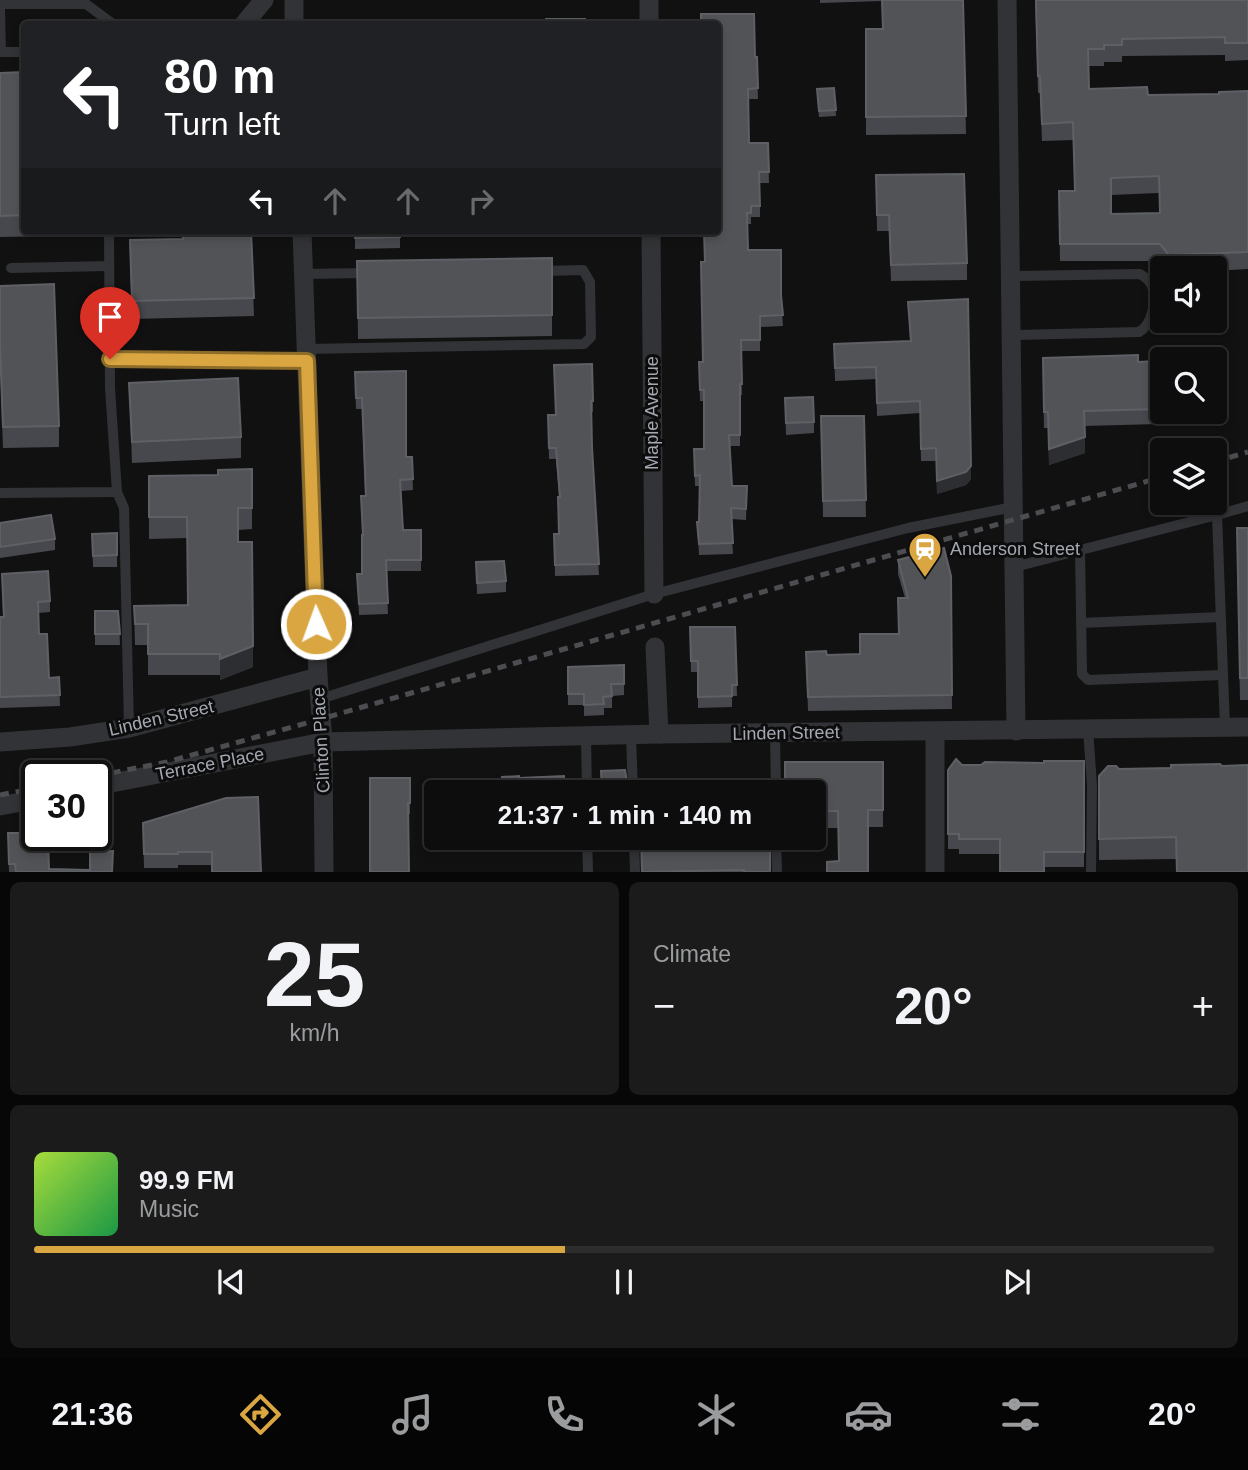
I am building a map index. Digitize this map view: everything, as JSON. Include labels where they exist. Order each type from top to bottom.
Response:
[{"type":"street","points":[[246,21],[264,0]]},
{"type":"street","points":[[294,0],[295,21]]},
{"type":"street","points":[[649,0],[649,21]]},
{"type":"street","points":[[1007,0],[1016,731]]},
{"type":"street","name":"Clinton Place","points":[[302,235],[318,677],[323,742],[324,872]]},
{"type":"street","name":"Maple Avenue","points":[[651,235],[654,594]]},
{"type":"street","points":[[655,647],[659,734]]},
{"type":"street","name":"Linden Street","points":[[0,742],[70,737],[129,728],[318,677]]},
{"type":"street","name":"Linden Street","points":[[323,742],[659,734],[1248,727]]},
{"type":"street","points":[[935,732],[935,872]]},
{"type":"street","name":"Terrace Place","points":[[112,783],[323,742]]},
{"type":"street","points":[[0,806],[21,802]]},
{"type":"lane","points":[[21,52],[1,52],[2,4],[84,2],[109,21]]},
{"type":"lane","points":[[109,235],[110,388],[117,492],[124,508],[129,728]]},
{"type":"lane","points":[[11,268],[109,266]]},
{"type":"lane","points":[[110,359],[306,355],[584,344],[591,337],[590,282],[583,270],[527,271]]},
{"type":"lane","points":[[303,274],[373,273]]},
{"type":"lane","points":[[1011,276],[1140,274],[1152,287],[1153,311],[1147,325],[1139,332],[1011,335]]},
{"type":"lane","points":[[0,494],[117,492]]},
{"type":"lane","points":[[1227,512],[1248,506]]},
{"type":"lane","points":[[320,699],[654,594],[908,528],[1013,507]]},
{"type":"lane","points":[[1014,567],[1217,515],[1225,727]]},
{"type":"lane","points":[[1080,550],[1082,674],[1088,680],[1223,675]]},
{"type":"lane","points":[[1081,623],[1220,617]]},
{"type":"lane","points":[[1088,729],[1092,785],[1091,872]]},
{"type":"lane","points":[[775,733],[776,780]]},
{"type":"lane","points":[[631,735],[633,780]]},
{"type":"lane","points":[[586,736],[587,780]]},
{"type":"lane","points":[[587,850],[588,872]]},
{"type":"lane","points":[[634,850],[635,872]]},
{"type":"lane","points":[[776,850],[776,872]]},
{"type":"building","points":[[882,0],[963,0],[966,116],[866,117],[866,29],[883,29]]},
{"type":"building","points":[[1036,0],[1248,0],[1248,43],[1225,43],[1225,37],[1122,39],[1122,45],[1104,45],[1104,49],[1088,49],[1089,89],[1147,87],[1148,95],[1248,91],[1248,252],[1169,255],[1160,244],[1060,244],[1059,191],[1075,191],[1073,122],[1042,124]],"holes":[[[1159,176],[1160,213],[1111,214],[1111,178]]]},
{"type":"building","points":[[701,14],[754,14],[758,88],[748,89],[749,143],[768,143],[769,172],[759,172],[760,206],[751,206],[751,213],[747,213],[748,250],[781,250],[783,315],[760,316],[760,340],[741,340],[740,435],[729,435],[732,486],[747,486],[746,509],[731,508],[733,543],[699,544],[697,522],[700,475],[695,476],[694,449],[704,449],[704,390],[700,390],[699,362],[703,362],[701,262],[705,262],[704,235],[721,235],[721,21],[701,21]]},
{"type":"building","points":[[546,19],[585,19],[585,21]]},
{"type":"building","points":[[21,72],[21,215],[0,216],[0,73]]},
{"type":"building","points":[[834,88],[836,110],[819,111],[817,89]]},
{"type":"building","points":[[964,174],[967,263],[891,265],[889,215],[877,215],[876,175]]},
{"type":"building","points":[[182,235],[251,235],[254,298],[132,301],[130,240],[183,239]]},
{"type":"building","points":[[355,235],[400,235],[400,237],[355,238]]},
{"type":"building","points":[[552,258],[552,315],[358,318],[357,261]]},
{"type":"building","points":[[54,284],[59,426],[3,427],[0,286]]},
{"type":"building","points":[[968,299],[971,466],[966,472],[937,481],[936,448],[921,449],[920,401],[877,403],[876,367],[835,368],[834,344],[911,341],[908,302]]},
{"type":"building","points":[[1138,355],[1138,362],[1150,361],[1150,409],[1084,411],[1085,437],[1049,449],[1048,412],[1044,412],[1043,358]]},
{"type":"building","points":[[592,364],[592,447],[599,564],[555,565],[554,534],[559,534],[560,497],[556,448],[549,448],[548,415],[556,415],[554,365]]},
{"type":"building","points":[[406,371],[406,457],[412,457],[413,479],[400,480],[403,530],[421,530],[421,560],[386,560],[388,603],[359,604],[357,574],[362,574],[363,535],[361,496],[366,496],[362,398],[356,398],[355,372]]},
{"type":"building","points":[[238,378],[241,437],[132,442],[129,383]]},
{"type":"building","points":[[813,397],[814,422],[786,423],[785,398]]},
{"type":"building","points":[[821,416],[864,416],[866,500],[823,501]]},
{"type":"building","points":[[252,469],[252,508],[238,508],[238,542],[252,542],[253,646],[220,659],[220,654],[148,654],[148,624],[135,624],[134,606],[188,605],[187,517],[149,517],[149,476],[218,475],[218,470]]},
{"type":"building","points":[[51,515],[55,539],[0,547],[0,523]]},
{"type":"building","points":[[1237,528],[1248,528],[1248,678],[1240,678]]},
{"type":"building","points":[[117,533],[117,555],[93,556],[92,534]]},
{"type":"building","points":[[944,548],[951,576],[952,695],[808,697],[806,652],[826,651],[827,655],[860,654],[860,634],[899,634],[898,598],[908,598],[898,560]]},
{"type":"building","points":[[504,561],[506,581],[477,583],[476,562]]},
{"type":"building","points":[[48,571],[50,601],[38,602],[39,634],[47,634],[49,678],[59,677],[60,695],[0,697],[0,617],[4,617],[2,574]]},
{"type":"building","points":[[95,611],[118,611],[120,634],[95,634]]},
{"type":"building","points":[[690,627],[735,627],[737,685],[732,685],[732,696],[698,697],[698,661],[691,661]]},
{"type":"building","points":[[624,665],[624,684],[611,684],[612,696],[603,697],[604,704],[584,705],[584,694],[568,694],[568,667]]},
{"type":"building","points":[[956,759],[962,765],[981,765],[985,762],[1084,761],[1084,852],[1044,852],[1044,872],[1000,872],[1000,839],[959,839],[959,834],[948,834],[948,770]]},
{"type":"building","points":[[785,762],[883,762],[883,810],[868,810],[868,872],[827,872],[827,862],[839,861],[838,811],[826,811],[826,780],[785,780]]},
{"type":"building","points":[[1248,765],[1248,872],[1177,872],[1176,837],[1099,839],[1099,776],[1108,766],[1116,766],[1119,769]]},
{"type":"building","points":[[625,770],[627,780],[601,780],[601,771]]},
{"type":"building","points":[[564,776],[564,780],[503,780],[502,777]]},
{"type":"building","points":[[370,778],[410,778],[409,872],[370,872]]},
{"type":"building","points":[[258,797],[261,872],[212,872],[212,852],[144,854],[143,823],[226,798]]},
{"type":"building","points":[[8,833],[21,833],[21,851],[48,851],[49,869],[90,870],[90,852],[113,851],[112,872],[16,872],[15,864],[9,864]]},
{"type":"building","points":[[641,850],[770,850],[770,872],[642,872]]},
{"type":"railway","points":[[1227,458],[1248,452]]},
{"type":"railway","points":[[112,773],[167,762],[321,719],[1150,480]]},
{"type":"railway","points":[[0,795],[21,791]]},
{"type":"place","name":"Anderson Street","points":[[925,579]]},
{"type":"route","points":[[110,359],[307,361],[316,624]]}]
